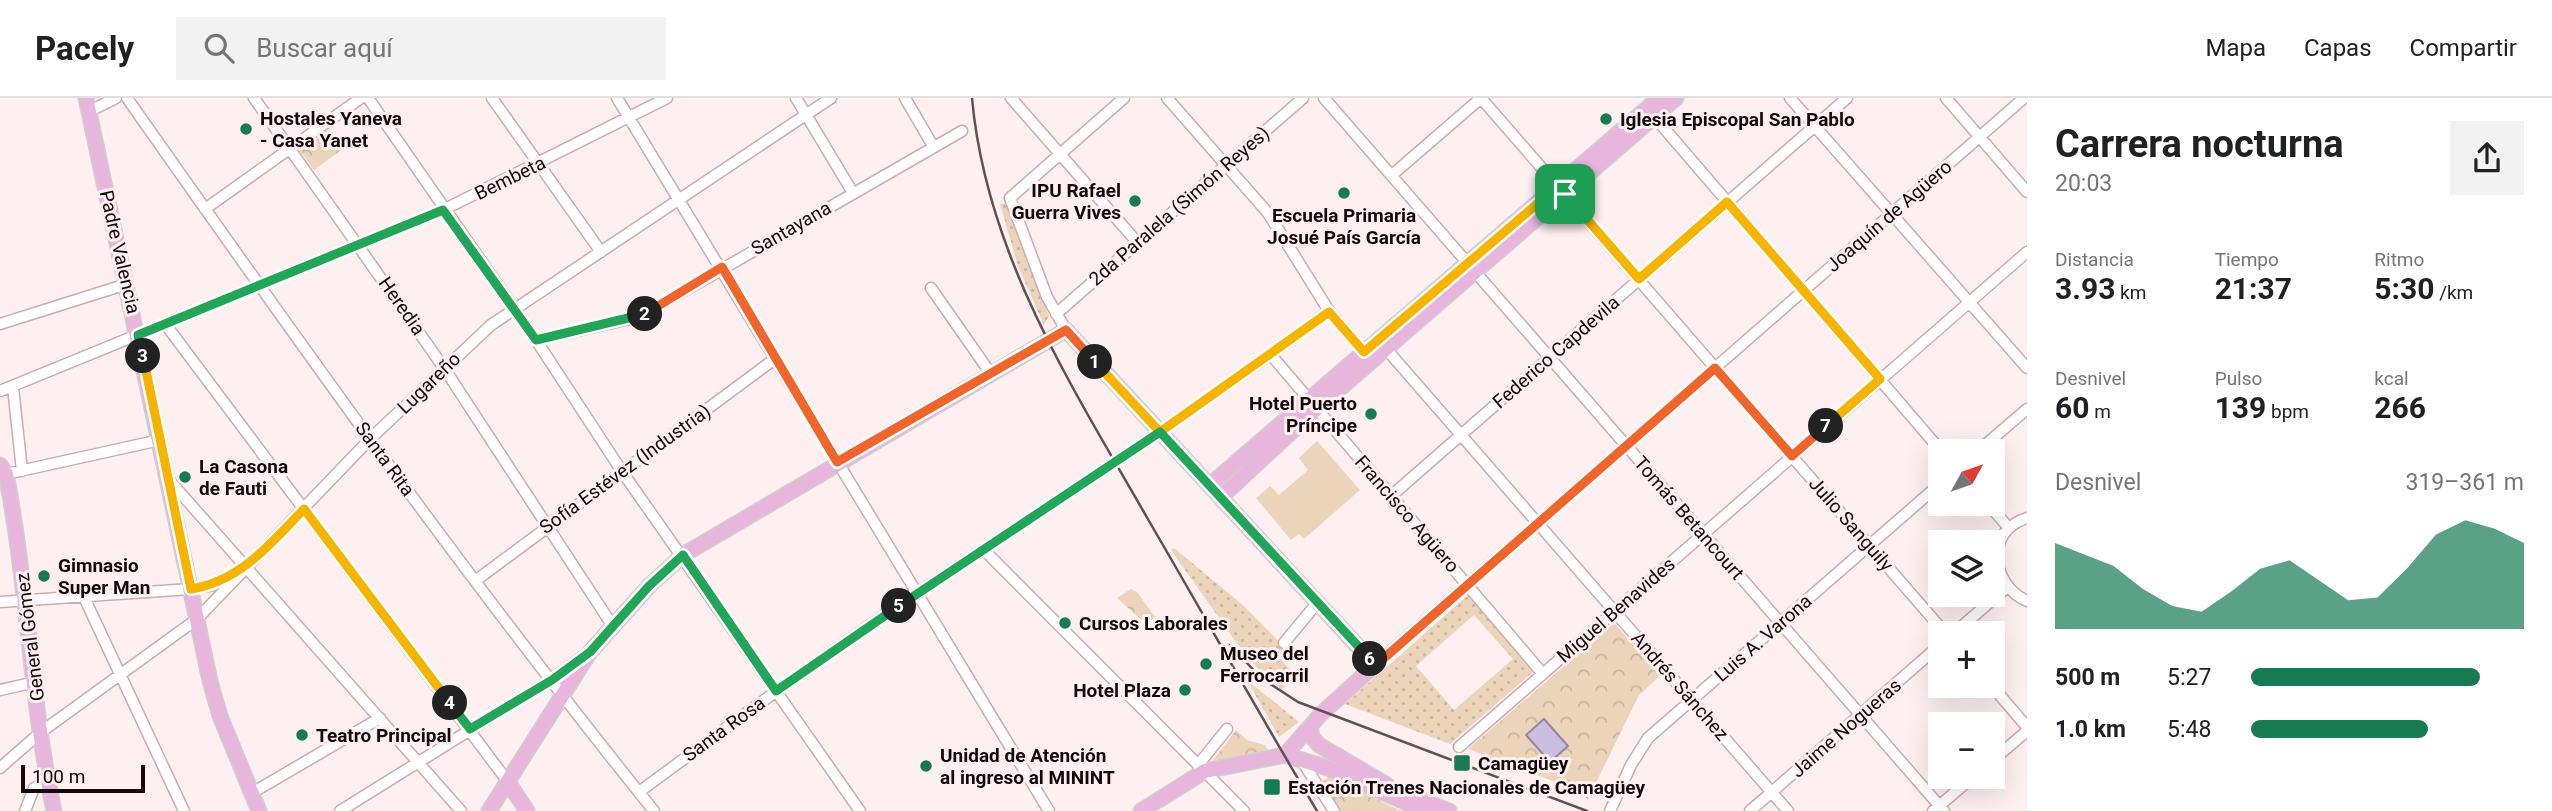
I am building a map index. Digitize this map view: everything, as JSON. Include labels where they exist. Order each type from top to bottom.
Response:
[{"type":"main road","points":[[1651,113],[1659,98]]},
{"type":"main road","points":[[1221,486],[1312,404],[1651,113],[1676,98]]},
{"type":"main road","name":"Padre Valencia","points":[[88,104],[219,716],[259,811]]},
{"type":"main road","points":[[489,811],[590,652],[612,625],[683,555],[837,462],[1066,330],[1160,432],[1221,486],[1375,666]]},
{"type":"main road","points":[[1312,404],[1364,352],[1382,344]]},
{"type":"main road","name":"General Gómez","points":[[3,470],[6,505],[27,600],[36,682],[44,725],[48,781],[54,811]]},
{"type":"main road","name":"Joaquín de Agüero","points":[[1292,756],[1310,727],[1375,666]]},
{"type":"main road","points":[[1310,727],[1312,737],[1332,755],[1379,781],[1449,811]]},
{"type":"main road","points":[[1141,811],[1202,768],[1292,756],[1328,768],[1426,811]]},
{"type":"main road","points":[[508,782],[527,811]]},
{"type":"main road","points":[[1153,811],[1163,798]]},
{"type":"street","name":"Santa Rita","points":[[127,98],[370,439],[475,581],[654,811]]},
{"type":"street","name":"Heredia","points":[[254,98],[444,368],[612,625]]},
{"type":"street","points":[[205,209],[361,98]]},
{"type":"street","points":[[368,98],[443,210],[536,340],[623,473],[860,811]]},
{"type":"street","points":[[492,98],[601,252]]},
{"type":"street","points":[[617,98],[722,267],[1049,811]]},
{"type":"street","name":"Bembeta","points":[[0,391],[443,210],[667,98]]},
{"type":"street","points":[[796,98],[853,193]]},
{"type":"street","name":"Lugareño","points":[[0,768],[44,725],[121,677],[197,620],[370,439],[444,368],[514,309],[831,98]]},
{"type":"street","points":[[905,98],[933,146]]},
{"type":"street","points":[[1011,98],[1138,242]]},
{"type":"street","points":[[1066,330],[1056,314],[1010,198],[1124,98]]},
{"type":"street","points":[[1167,98],[1268,213],[1329,312],[1364,352]]},
{"type":"street","name":"2da Paralela (Simón Reyes)","points":[[1056,314],[1303,98]]},
{"type":"street","name":"Tomás Betancourt","points":[[1324,98],[1861,715],[1939,809]]},
{"type":"street","points":[[1392,175],[1481,98]]},
{"type":"street","name":"Julio Sanguily","points":[[1481,98],[1935,621]]},
{"type":"street","points":[[1790,98],[2027,368]]},
{"type":"street","name":"Federico Capdevila","points":[[1391,496],[1847,98]]},
{"type":"street","points":[[1946,98],[2027,191]]},
{"type":"street","name":"Joaquín de Agüero","points":[[1375,666],[2024,98]]},
{"type":"street","points":[[88,104],[110,99]]},
{"type":"street","points":[[1651,113],[1931,439]]},
{"type":"street","name":"Santayana","points":[[536,340],[639,317],[962,131]]},
{"type":"street","name":"Miguel Benavides","points":[[1459,747],[2027,252]]},
{"type":"street","points":[[0,324],[127,284]]},
{"type":"street","points":[[931,288],[991,374]]},
{"type":"street","name":"Santa Rosa","points":[[639,792],[776,691],[1160,432],[1329,312]]},
{"type":"street","points":[[166,325],[508,782]]},
{"type":"street","name":"Andrés Sánchez","points":[[1382,344],[1788,811]]},
{"type":"street","name":"Francisco Agüero","points":[[1271,355],[1543,674]]},
{"type":"street","name":"Sofía Estévez (Industria)","points":[[475,581],[776,358]]},
{"type":"street","points":[[13,387],[22,471]]},
{"type":"street","points":[[1992,439],[2027,409]]},
{"type":"street","points":[[3,470],[22,471],[160,440]]},
{"type":"street","points":[[167,478],[461,811]]},
{"type":"street","name":"Luis A. Varona","points":[[1610,811],[1640,748],[1928,494]]},
{"type":"street","points":[[1998,516],[2009,528]]},
{"type":"street","points":[[2027,518],[2009,528],[1997,551],[2000,577],[2006,588],[2027,601]]},
{"type":"street","points":[[984,550],[1244,811]]},
{"type":"street","points":[[0,602],[191,589],[214,585],[245,568]]},
{"type":"street","points":[[1968,621],[2006,588]]},
{"type":"street","points":[[83,595],[184,811]]},
{"type":"street","points":[[1284,643],[1318,602]]},
{"type":"street","points":[[340,811],[552,680],[590,652]]},
{"type":"street","name":"Jaime Nogueras","points":[[1751,811],[1928,656]]},
{"type":"street","points":[[0,690],[36,682]]},
{"type":"street","points":[[2002,698],[2027,729],[2005,749]]},
{"type":"street","points":[[252,793],[380,718]]},
{"type":"street","points":[[1202,768],[1227,729]]},
{"type":"street","points":[[1292,756],[1334,811]]},
{"type":"street","points":[[1314,782],[1316,772],[1328,768]]},
{"type":"street","points":[[25,811],[34,788],[48,781]]},
{"type":"street","points":[[1939,809],[1960,789]]},
{"type":"green space","points":[[326,130],[340,151],[314,170],[299,149]]},
{"type":"green space","points":[[1006,203],[1049,316],[1044,325],[1018,266],[1000,204]]},
{"type":"green space","points":[[1317,441],[1360,490],[1304,539],[1299,534],[1291,540],[1256,498],[1270,486],[1279,495],[1308,470],[1299,458]]},
{"type":"green space","name":"Museo del Ferrocarril","points":[[1174,548],[1244,606],[1291,654],[1284,663],[1294,674],[1282,690],[1248,659],[1171,550]]},
{"type":"green space","points":[[1131,589],[1137,592],[1155,617],[1146,624],[1117,598]]},
{"type":"green space","points":[[1468,595],[1534,671],[1450,744],[1345,704]],"holes":[[[1474,615],[1513,659],[1454,710],[1416,666]]]},
{"type":"green space","points":[[1614,623],[1660,676],[1639,695],[1588,799],[1550,780],[1468,749]]},
{"type":"green space","points":[[1247,680],[1299,722],[1279,737]]},
{"type":"green space","points":[[1236,730],[1247,740],[1265,745],[1268,750],[1209,766]]},
{"type":"green space","points":[[1329,776],[1401,811],[1340,811],[1321,783]]},
{"type":"shaded area","points":[[1544,719],[1568,746],[1550,762],[1526,735]]},
{"type":"railway","points":[[972,98],[981,156],[995,212],[1014,266],[1037,318],[1091,421],[1317,811]]},
{"type":"railway","points":[[1230,645],[1261,678],[1298,702],[1587,811]]},
{"type":"place","name":"Iglesia Episcopal San Pablo","points":[[1606,119]]},
{"type":"place","name":"Hostales Yaneva - Casa Yanet","points":[[246,129]]},
{"type":"place","name":"Escuela Primaria Josué País García","points":[[1344,193]]},
{"type":"place","name":"IPU Rafael Guerra Vives","points":[[1135,201]]},
{"type":"place","name":"Hotel Puerto Príncipe","points":[[1371,414]]},
{"type":"place","name":"La Casona de Fauti","points":[[185,477]]},
{"type":"place","name":"Gimnasio Super Man","points":[[44,576]]},
{"type":"place","name":"Cursos Laborales","points":[[1065,623]]},
{"type":"place","name":"Museo del Ferrocarril","points":[[1206,664]]},
{"type":"place","name":"Hotel Plaza","points":[[1185,690]]},
{"type":"place","name":"Teatro Principal","points":[[302,735]]},
{"type":"place","name":"Camagüey","points":[[1462,763]]},
{"type":"place","name":"Unidad de Atención al ingreso al MININT","points":[[926,766]]},
{"type":"place","name":"Estación Trenes Nacionales de Camagüey","points":[[1272,787]]},
{"type":"route","points":[[1565,194],[1558,186],[1364,352],[1329,312],[1160,432],[1066,330],[837,462],[722,267],[639,317],[536,340],[443,210],[138,335],[191,589],[214,585],[245,568],[304,509],[470,729],[552,680],[590,652],[649,586],[683,555],[776,691],[1160,432],[1375,666],[1715,368],[1792,456],[1880,379],[1727,202],[1639,279],[1565,194]]}]
